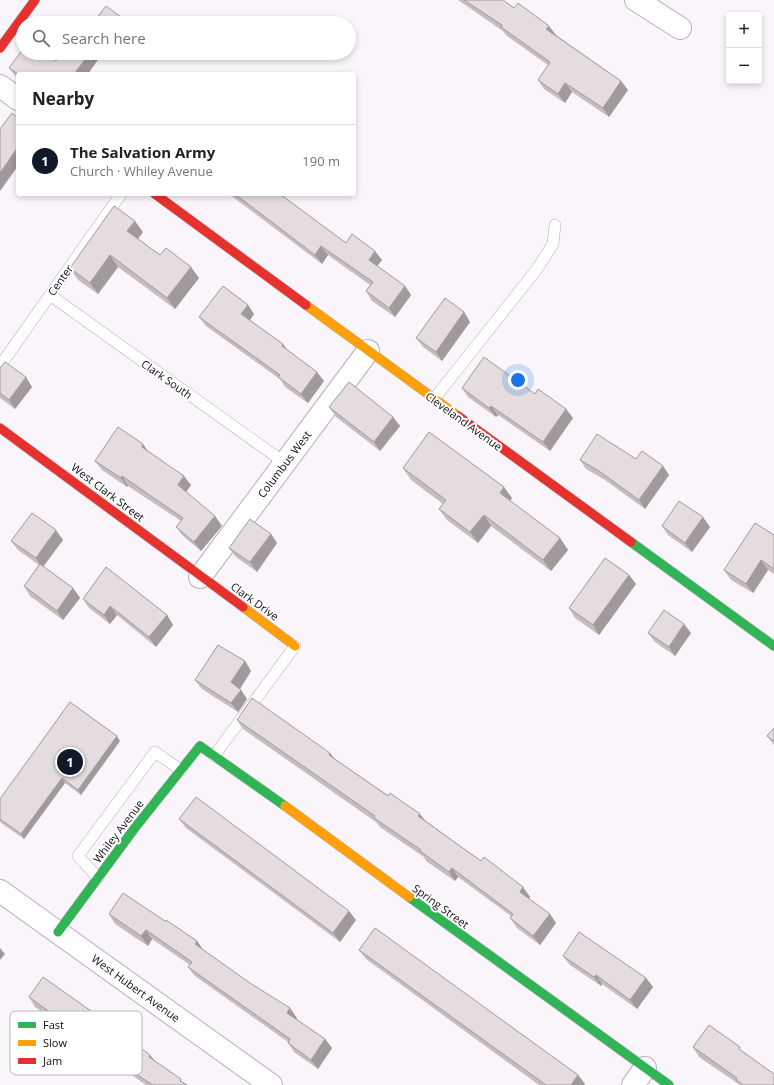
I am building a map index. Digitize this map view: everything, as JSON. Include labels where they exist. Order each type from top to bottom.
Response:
[{"type":"street","points":[[23,16],[35,0]]},
{"type":"street","points":[[636,0],[680,28]]},
{"type":"street","points":[[0,48],[16,26]]},
{"type":"street","points":[[0,86],[16,98]]},
{"type":"street","name":"Cleveland Avenue","points":[[158,196],[774,646]]},
{"type":"street","name":"Columbus West","points":[[200,577],[368,351]]},
{"type":"street","name":"West Clark Street","points":[[0,428],[67,475],[200,577]]},
{"type":"street","name":"Clark Drive","points":[[200,577],[295,646]]},
{"type":"street","name":"Spring Street","points":[[200,746],[243,775],[365,866],[669,1085]]},
{"type":"street","name":"Whiley Avenue","points":[[58,932],[200,746]]},
{"type":"street","name":"West Hubert Avenue","points":[[0,890],[271,1085]]},
{"type":"street","points":[[633,1085],[645,1068]]},
{"type":"lane","name":"Center","points":[[0,366],[120,196]]},
{"type":"lane","points":[[434,399],[538,269],[553,244],[555,225]]},
{"type":"lane","name":"Clark South","points":[[50,295],[285,463]]},
{"type":"lane","points":[[214,756],[295,646]]},
{"type":"lane","points":[[98,878],[78,856],[155,752],[181,770]]},
{"type":"building","points":[[464,0],[503,0],[514,8],[518,3],[549,26],[546,29],[621,81],[603,108],[565,83],[558,94],[538,80],[550,62],[501,27],[502,25]]},
{"type":"building","points":[[106,6],[120,16],[98,16]]},
{"type":"building","points":[[16,58],[16,60],[56,61],[85,60],[76,72],[16,73],[9,68]]},
{"type":"building","points":[[12,113],[16,116],[16,150],[0,173],[0,129]]},
{"type":"building","points":[[238,196],[283,196],[346,243],[352,234],[375,251],[369,260],[405,286],[389,308],[366,291],[373,282],[321,246],[315,255]]},
{"type":"building","points":[[114,206],[135,221],[127,231],[160,255],[166,248],[191,267],[167,298],[110,255],[90,283],[70,268]]},
{"type":"building","points":[[223,286],[248,305],[241,314],[283,344],[282,346],[317,372],[301,394],[278,377],[280,375],[199,317]]},
{"type":"building","points":[[445,298],[464,312],[436,352],[416,338]]},
{"type":"building","points":[[484,357],[535,394],[538,389],[566,409],[543,442],[491,406],[489,408],[462,388]]},
{"type":"building","points":[[5,362],[26,377],[9,400],[0,393],[0,368]]},
{"type":"building","points":[[349,382],[393,417],[374,442],[329,407]]},
{"type":"building","points":[[118,427],[143,444],[142,447],[184,476],[178,485],[215,516],[194,542],[176,527],[183,518],[122,476],[121,478],[95,461]]},
{"type":"building","points":[[429,432],[504,487],[500,493],[560,538],[543,560],[484,515],[470,532],[439,509],[446,500],[403,468]]},
{"type":"building","points":[[597,434],[636,459],[642,451],[663,466],[639,500],[599,471],[580,460]]},
{"type":"building","points":[[679,501],[703,517],[685,543],[662,526]]},
{"type":"building","points":[[32,513],[56,530],[36,558],[11,541]]},
{"type":"building","points":[[250,519],[271,534],[250,562],[229,548]]},
{"type":"building","points":[[755,523],[774,535],[774,569],[761,560],[746,584],[724,570]]},
{"type":"building","points":[[605,558],[629,575],[593,625],[569,608]]},
{"type":"building","points":[[40,564],[73,588],[57,611],[24,586]]},
{"type":"building","points":[[106,567],[167,615],[149,637],[110,606],[104,615],[83,599]]},
{"type":"building","points":[[664,610],[684,624],[669,647],[648,633]]},
{"type":"building","points":[[218,645],[245,661],[231,682],[241,690],[231,703],[195,680]]},
{"type":"building","points":[[252,698],[330,753],[329,755],[388,796],[390,793],[420,814],[418,816],[481,861],[484,857],[523,887],[520,892],[550,914],[533,936],[510,918],[513,914],[452,868],[449,872],[420,851],[421,850],[374,818],[375,816],[237,720]]},
{"type":"building","points":[[70,702],[117,736],[78,790],[62,778],[21,834],[0,819],[0,799]]},
{"type":"building","points":[[774,728],[774,741],[767,736]]},
{"type":"building","points":[[196,797],[349,911],[333,933],[179,819]]},
{"type":"building","points":[[123,893],[197,941],[195,944],[250,983],[290,1008],[287,1013],[325,1039],[311,1060],[288,1043],[290,1039],[188,967],[192,962],[146,930],[141,936],[109,914]]},
{"type":"building","points":[[375,928],[578,1075],[571,1085],[546,1085],[359,950]]},
{"type":"building","points":[[579,932],[646,978],[630,1000],[596,975],[594,977],[563,956]]},
{"type":"building","points":[[43,977],[91,1011],[48,1011],[29,997]]},
{"type":"building","points":[[709,1025],[774,1074],[774,1085],[743,1085],[736,1080],[737,1078],[693,1047]]},
{"type":"building","points":[[142,1049],[150,1055],[149,1057],[181,1079],[180,1081],[187,1085],[153,1085],[138,1075],[142,1075]]},
{"type":"traffic: fast","points":[[631,542],[774,646]]},
{"type":"traffic: fast","points":[[58,932],[134,829],[200,746],[285,806]]},
{"type":"traffic: fast","points":[[409,897],[669,1085]]},
{"type":"traffic: slow","points":[[306,305],[458,416]]},
{"type":"traffic: slow","points":[[243,607],[295,646]]},
{"type":"traffic: slow","points":[[285,806],[409,897]]},
{"type":"traffic: jam","points":[[23,16],[35,0]]},
{"type":"traffic: jam","points":[[0,48],[16,26]]},
{"type":"traffic: jam","points":[[158,196],[306,305]]},
{"type":"traffic: jam","points":[[458,416],[631,542]]},
{"type":"traffic: jam","points":[[0,428],[243,607]]},
{"type":"place","name":"The Salvation Army","points":[[70,762]]}]
